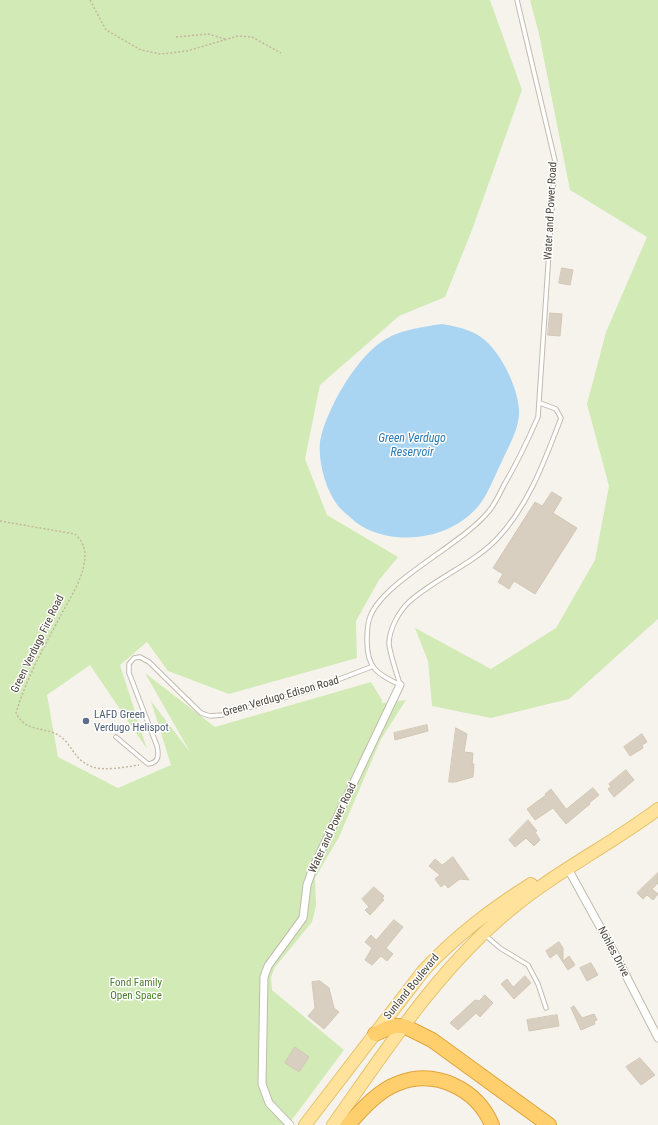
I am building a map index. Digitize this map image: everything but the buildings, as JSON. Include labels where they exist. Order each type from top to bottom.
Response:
[{"type":"highway","points":[[375,1034],[393,1026],[404,1026],[432,1040],[549,1125]]},
{"type":"highway","points":[[348,1125],[374,1098],[386,1090],[398,1083],[422,1078],[447,1082],[469,1094],[488,1114],[492,1125]]},
{"type":"main road","name":"Sunland Boulevard","points":[[333,1125],[404,1026],[458,958],[483,933],[517,904],[567,867],[608,843],[658,809]]},
{"type":"main road","name":"Sunland Boulevard","points":[[305,1125],[424,970],[445,947],[469,926],[540,879],[567,867]]},
{"type":"street","name":"Water and Power Road","points":[[290,1125],[269,1103],[262,1084],[264,977],[268,966],[303,918],[307,884],[312,868],[370,751],[400,685]]},
{"type":"street","name":"Nohles Drive","points":[[567,867],[611,947],[658,1038]]},
{"type":"lane","name":"Water and Power Road","points":[[371,667],[367,648],[370,616],[388,592],[476,525],[490,510],[528,440],[538,417],[555,160],[517,0]]},
{"type":"lane","points":[[400,685],[389,644],[392,628],[408,602],[483,551],[508,524],[540,471],[561,418],[556,409],[540,403]]},
{"type":"lane","name":"Green Verdugo Edison Road","points":[[148,764],[154,763],[159,754],[129,673],[129,664],[134,658],[140,657],[149,662],[201,713],[210,716],[222,715],[311,690],[371,667]]},
{"type":"lane","points":[[371,667],[386,678],[400,685]]},
{"type":"lane","points":[[116,737],[148,764]]},
{"type":"lane","points":[[483,933],[500,948],[528,965],[538,984],[546,1008]]},
{"type":"path","points":[[90,0],[106,30],[141,50],[161,54],[187,51],[238,36],[252,37],[281,53]]},
{"type":"path","points":[[176,37],[208,34],[226,40]]},
{"type":"path","name":"Green Verdugo Fire Road","points":[[0,521],[75,534],[81,540],[85,555],[83,570],[33,669],[20,700],[16,713],[20,721],[32,728],[61,737],[81,761],[94,768],[148,764]]},
{"type":"green space","name":"Fond Family Open Space","points":[[0,0],[490,0],[522,90],[472,230],[445,297],[399,316],[320,385],[305,459],[327,515],[398,557],[379,580],[356,621],[357,658],[229,694],[168,671],[147,642],[120,665],[147,749],[90,665],[47,695],[58,757],[118,788],[171,765],[151,701],[190,752],[145,673],[215,727],[371,682],[382,700],[382,703],[406,700],[381,739],[339,837],[315,878],[316,906],[312,922],[275,967],[271,977],[272,990],[344,1050],[288,1125],[0,1125]]},
{"type":"green space","points":[[530,0],[658,0],[658,619],[569,699],[491,718],[432,706],[428,661],[415,628],[491,669],[556,628],[595,560],[609,486],[587,404],[606,332],[647,237],[570,190],[539,34]]},
{"type":"water","name":"Green Verdugo Reservoir","points":[[442,324],[472,332],[484,339],[492,347],[511,378],[518,400],[518,423],[511,443],[489,489],[480,504],[470,515],[444,531],[429,535],[398,537],[383,535],[358,524],[337,505],[332,497],[320,460],[320,442],[323,429],[328,415],[344,384],[375,346],[399,333]]},
{"type":"place","name":"LAFD Green Verdugo Helispot","points":[[86,721]]}]
